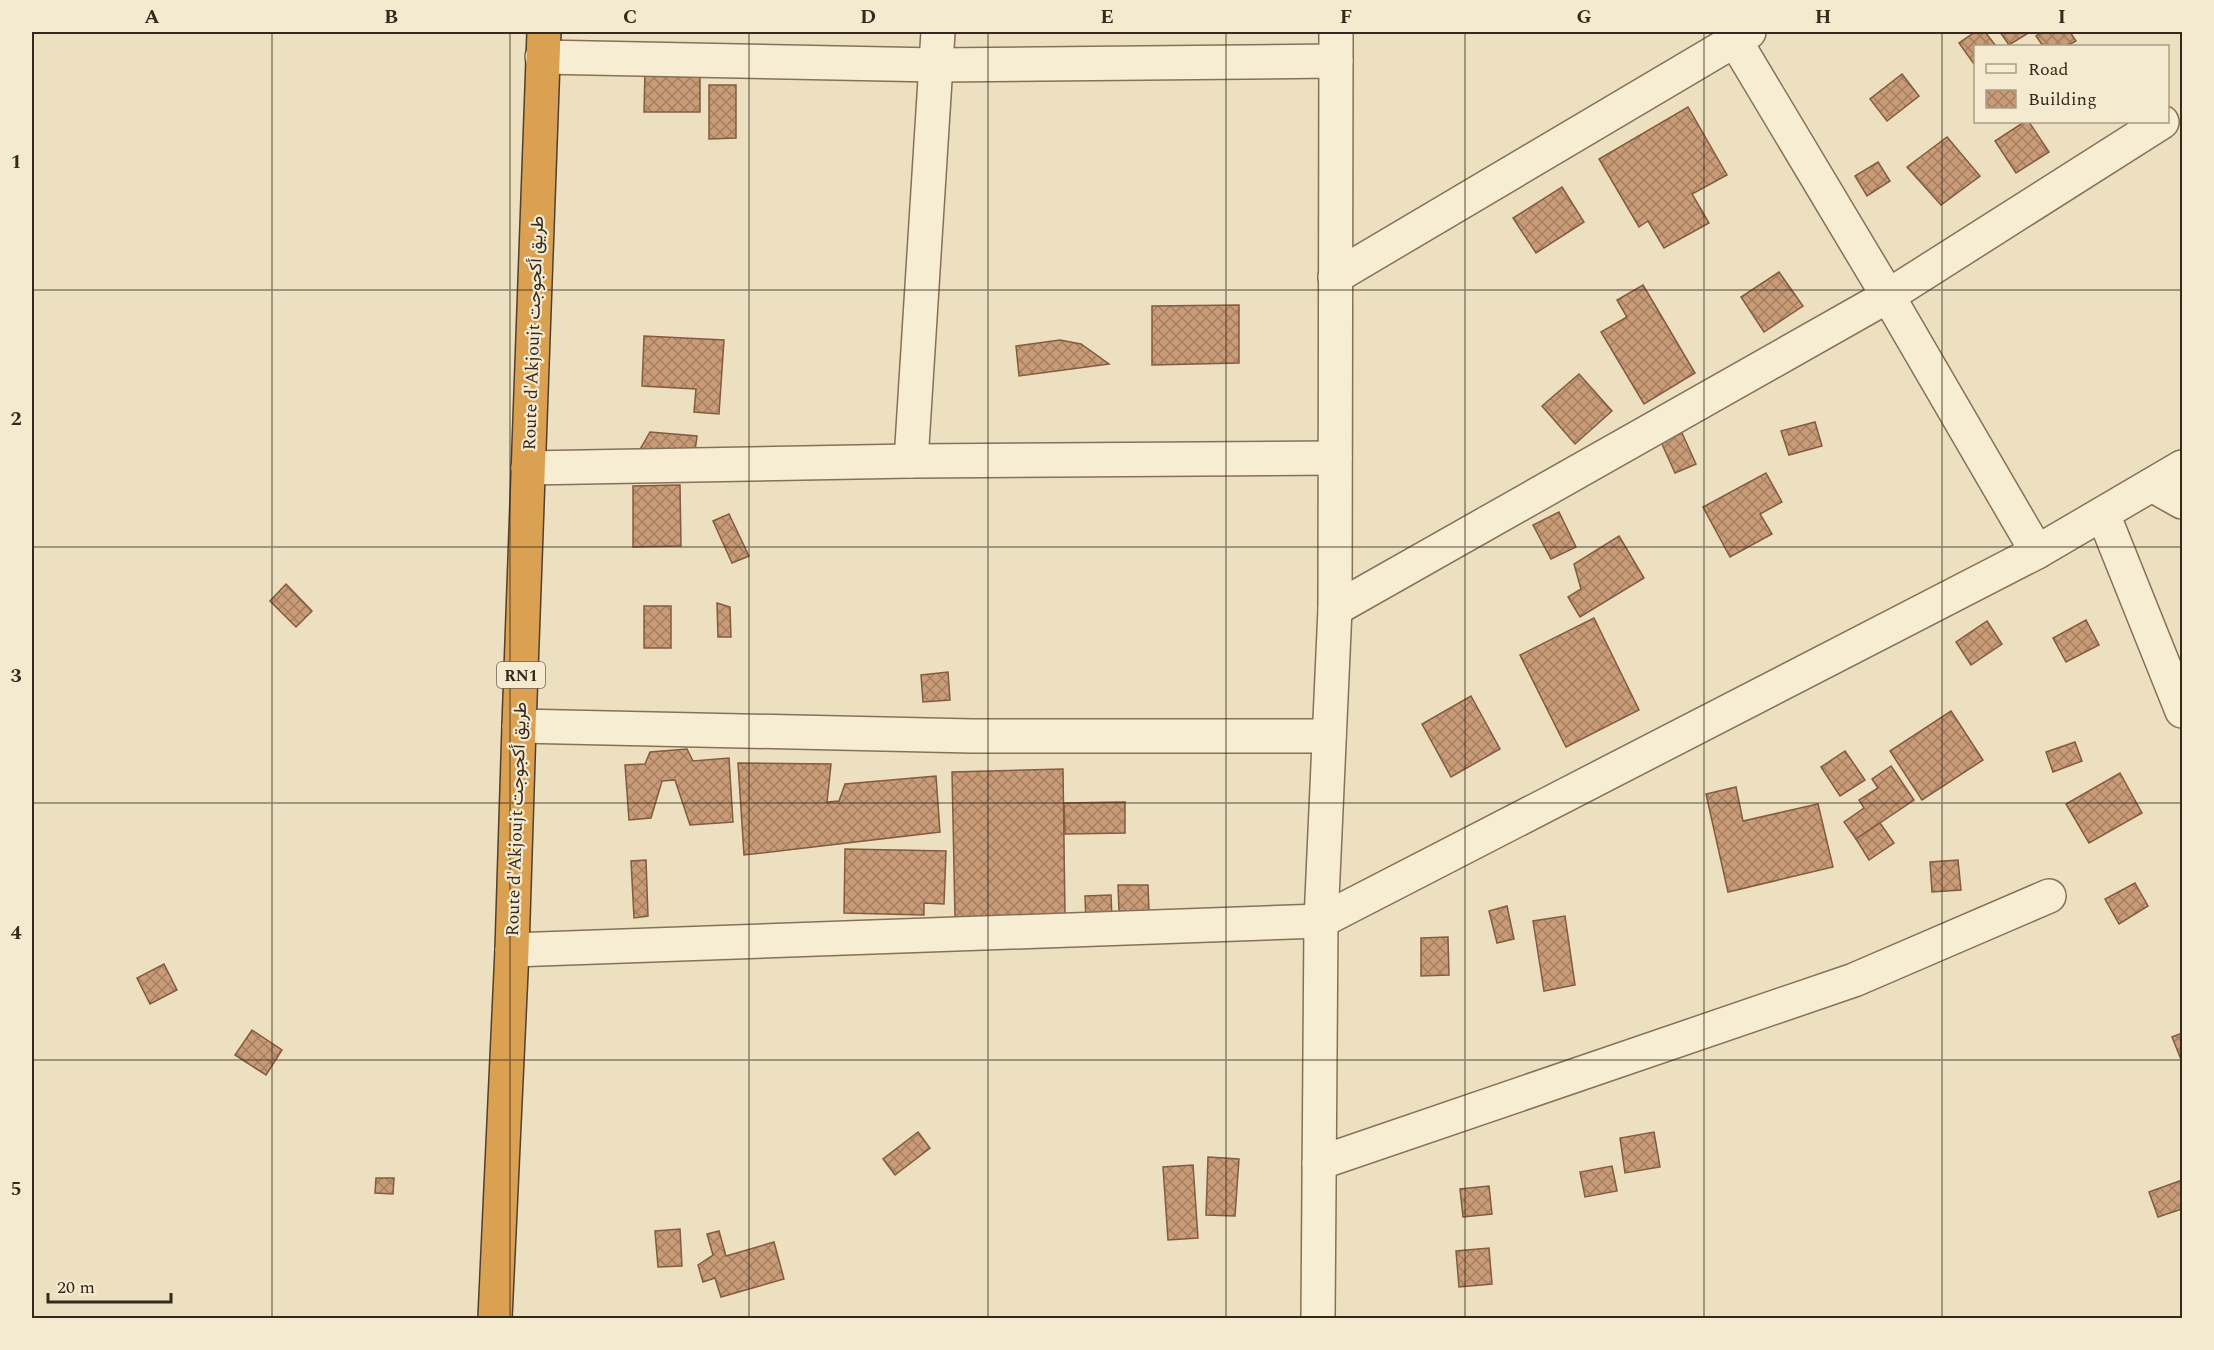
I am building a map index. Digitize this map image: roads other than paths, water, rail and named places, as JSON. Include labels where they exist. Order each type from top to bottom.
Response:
[{"type":"highway","name":"Route d'Akjoujt طريق أكجوجت","points":[[495,1318],[512,950],[543,44]]},
{"type":"street","points":[[911,461],[938,32]]},
{"type":"street","points":[[1335,277],[1738,34],[2037,552]]},
{"type":"street","points":[[543,44],[936,65],[1336,46],[1335,609],[1321,921],[1318,1318]]},
{"type":"street","points":[[2169,117],[2182,109]]},
{"type":"street","points":[[1335,609],[1888,296],[2160,123]]},
{"type":"street","points":[[528,468],[911,461],[1335,458]]},
{"type":"street","points":[[512,950],[1321,921],[2037,552],[2182,467]]},
{"type":"street","points":[[2152,485],[2182,502]]},
{"type":"street","points":[[2103,514],[2182,711]]},
{"type":"street","points":[[519,726],[972,736],[1329,736]]},
{"type":"street","points":[[1319,1163],[1854,980],[2049,896]]}]
